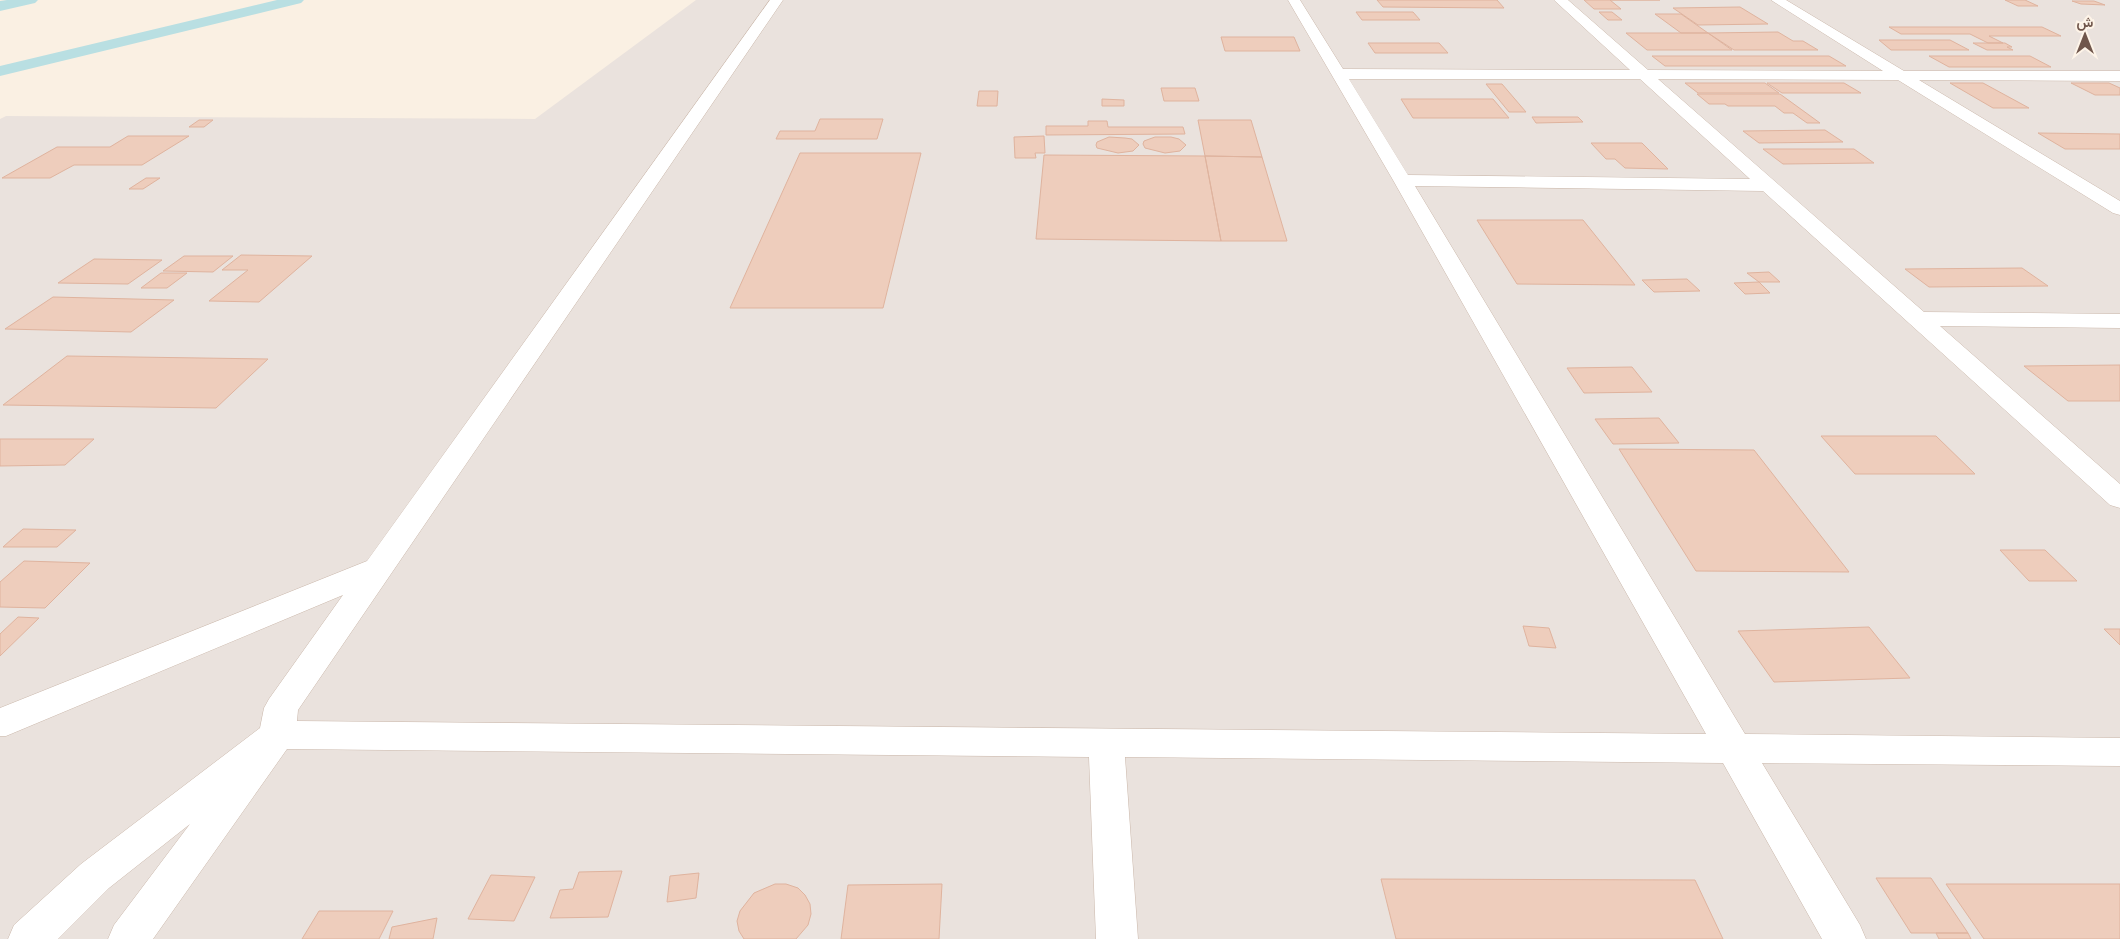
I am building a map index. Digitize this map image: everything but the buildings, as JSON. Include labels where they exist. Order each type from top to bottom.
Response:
[{"type":"street","points":[[128,939],[277,735],[281,708],[777,0]]},
{"type":"street","points":[[1294,0],[1402,180],[1845,939]]},
{"type":"street","points":[[1560,0],[2120,499]]},
{"type":"street","points":[[1777,0],[2120,209]]},
{"type":"street","points":[[1338,74],[2120,76]]},
{"type":"street","points":[[1402,180],[1768,186]]},
{"type":"street","points":[[1918,319],[2120,320]]},
{"type":"street","points":[[0,722],[6,722],[379,568]]},
{"type":"street","points":[[29,939],[95,876],[277,735],[2120,752]]},
{"type":"street","points":[[1106,743],[1117,939]]},
{"type":"shaded area","points":[[696,0],[2120,0],[2120,939],[0,939],[0,119],[6,116],[535,119]]},
{"type":"waterway","points":[[0,6],[30,0]]},
{"type":"waterway","points":[[0,71],[296,0]]}]
